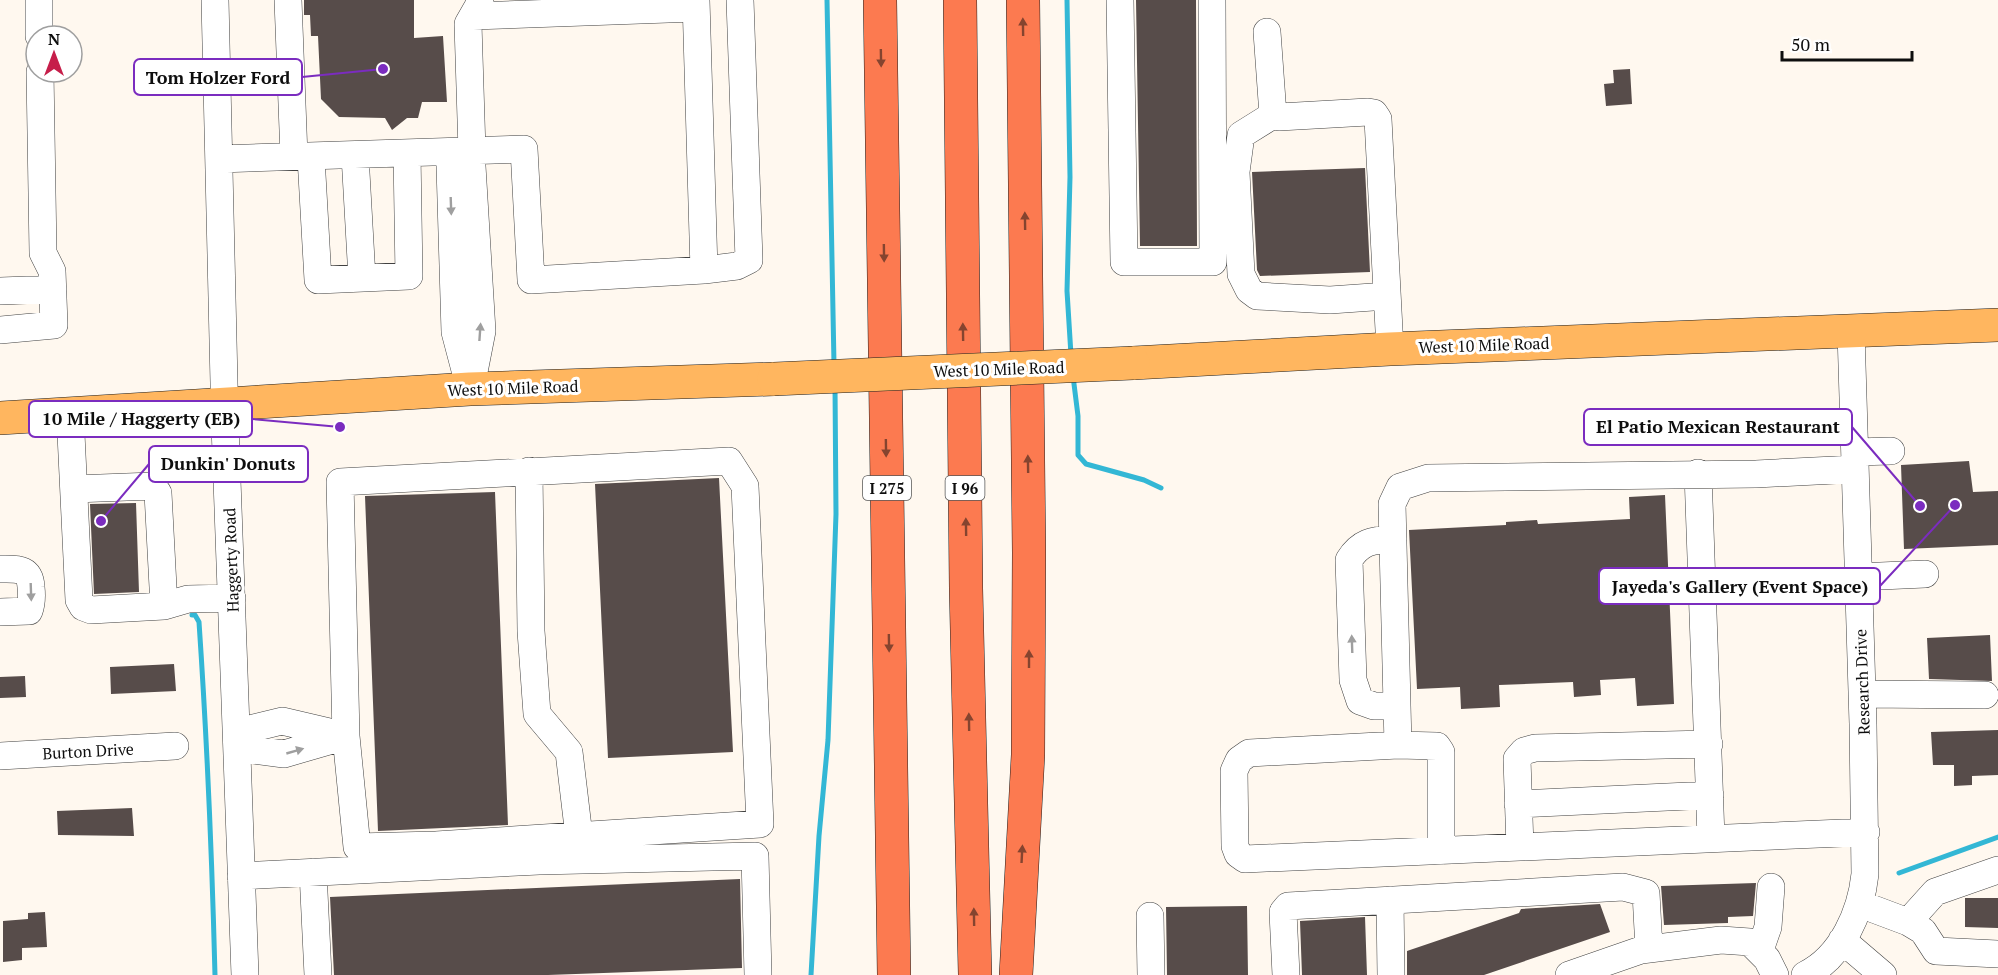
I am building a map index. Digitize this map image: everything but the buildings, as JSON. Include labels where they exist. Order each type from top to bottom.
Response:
[{"type":"highway","name":"I 275","points":[[880,0],[894,975]]},
{"type":"highway","name":"I 96","points":[[960,0],[966,588],[975,975]]},
{"type":"highway","points":[[1016,975],[1028,743],[1029,552],[1023,0]]},
{"type":"main road","name":"West 10 Mile Road","points":[[0,418],[470,389],[774,379],[1390,349],[1998,326]]},
{"type":"street","points":[[39,0],[39,24]]},
{"type":"street","name":"Haggerty Road","points":[[215,0],[225,404],[245,975]]},
{"type":"street","points":[[288,0],[302,157],[318,280],[409,276],[407,153]]},
{"type":"street","points":[[219,159],[524,148],[531,280],[737,266],[749,260],[740,0]]},
{"type":"street","points":[[1120,0],[1124,262],[1213,262],[1212,0]]},
{"type":"street","points":[[470,389],[455,332],[450,166],[466,151],[468,24],[476,8],[696,4],[704,270]]},
{"type":"street","points":[[1268,32],[1273,115]]},
{"type":"street","points":[[0,330],[54,325],[52,271],[43,253],[40,84]]},
{"type":"street","points":[[1273,115],[1279,117],[1374,113],[1378,119],[1390,349]]},
{"type":"street","points":[[1273,115],[1241,135],[1236,172],[1241,274],[1249,290],[1257,296],[1330,300],[1387,296]]},
{"type":"street","points":[[355,155],[362,278]]},
{"type":"street","points":[[0,290],[52,289]]},
{"type":"street","name":"Research Drive","points":[[1809,974],[1842,940],[1852,925],[1860,904],[1865,874],[1866,832],[1851,332]]},
{"type":"street","points":[[70,413],[79,600],[83,607],[91,610],[164,606],[188,599],[232,598]]},
{"type":"street","points":[[1398,745],[1392,504],[1400,487],[1428,478],[1756,474],[1855,461],[1891,451]]},
{"type":"street","points":[[729,461],[744,486],[760,824],[357,847],[346,736],[340,482],[729,461]]},
{"type":"street","points":[[529,471],[531,631],[537,714],[570,753],[579,836]]},
{"type":"street","points":[[1698,473],[1711,838]]},
{"type":"street","points":[[74,489],[153,486],[158,493],[164,606]]},
{"type":"street","points":[[1393,539],[1379,540],[1357,547],[1349,560],[1353,680],[1360,701],[1374,706],[1397,706]]},
{"type":"street","points":[[0,569],[21,568],[27,572],[31,577],[32,604],[29,611],[0,612]]},
{"type":"street","points":[[1858,577],[1925,574]]},
{"type":"street","points":[[1862,694],[1985,695]]},
{"type":"street","points":[[237,740],[282,721],[346,736]]},
{"type":"street","points":[[1520,847],[1516,759],[1524,751],[1535,748],[1709,744]]},
{"type":"street","points":[[1441,850],[1441,753],[1437,746],[1398,745],[1249,753],[1239,760],[1234,771],[1238,854],[1245,860],[1866,832]]},
{"type":"street","name":"Burton Drive","points":[[0,756],[175,746]]},
{"type":"street","points":[[1518,804],[1710,795]]},
{"type":"street","points":[[242,876],[539,861],[755,856],[758,975]]},
{"type":"street","points":[[1908,922],[1935,892],[1998,870]]},
{"type":"street","points":[[313,872],[318,975]]},
{"type":"street","points":[[1286,975],[1283,912],[1288,906],[1623,886],[1646,893],[1650,949]]},
{"type":"street","points":[[1760,950],[1768,927],[1771,886]]},
{"type":"street","points":[[1390,900],[1391,975]]},
{"type":"street","points":[[1860,904],[1908,922],[1923,931],[1936,951],[1998,954]]},
{"type":"street","points":[[1150,916],[1151,975]]},
{"type":"street","points":[[1569,975],[1650,949],[1721,940],[1750,942],[1760,950],[1775,975]]},
{"type":"street","points":[[1842,940],[1882,975]]},
{"type":"waterway","points":[[827,0],[834,364]]},
{"type":"waterway","points":[[1067,0],[1070,177],[1067,291],[1071,355]]},
{"type":"waterway","points":[[1073,376],[1078,416],[1078,455],[1086,464],[1144,480],[1161,488]]},
{"type":"waterway","points":[[811,975],[819,836],[828,740],[836,514],[835,386]]},
{"type":"waterway","points":[[192,615],[195,615],[199,622],[202,666],[215,975]]},
{"type":"waterway","points":[[1899,873],[1998,837]]},
{"type":"place","name":"Tom Holzer Ford","points":[[383,69]]},
{"type":"place","name":"10 Mile / Haggerty (EB)","points":[[340,427]]},
{"type":"place","name":"Jayeda's Gallery (Event Space)","points":[[1955,505]]},
{"type":"place","name":"El Patio Mexican Restaurant","points":[[1920,506]]},
{"type":"place","name":"Dunkin' Donuts","points":[[101,521]]}]
